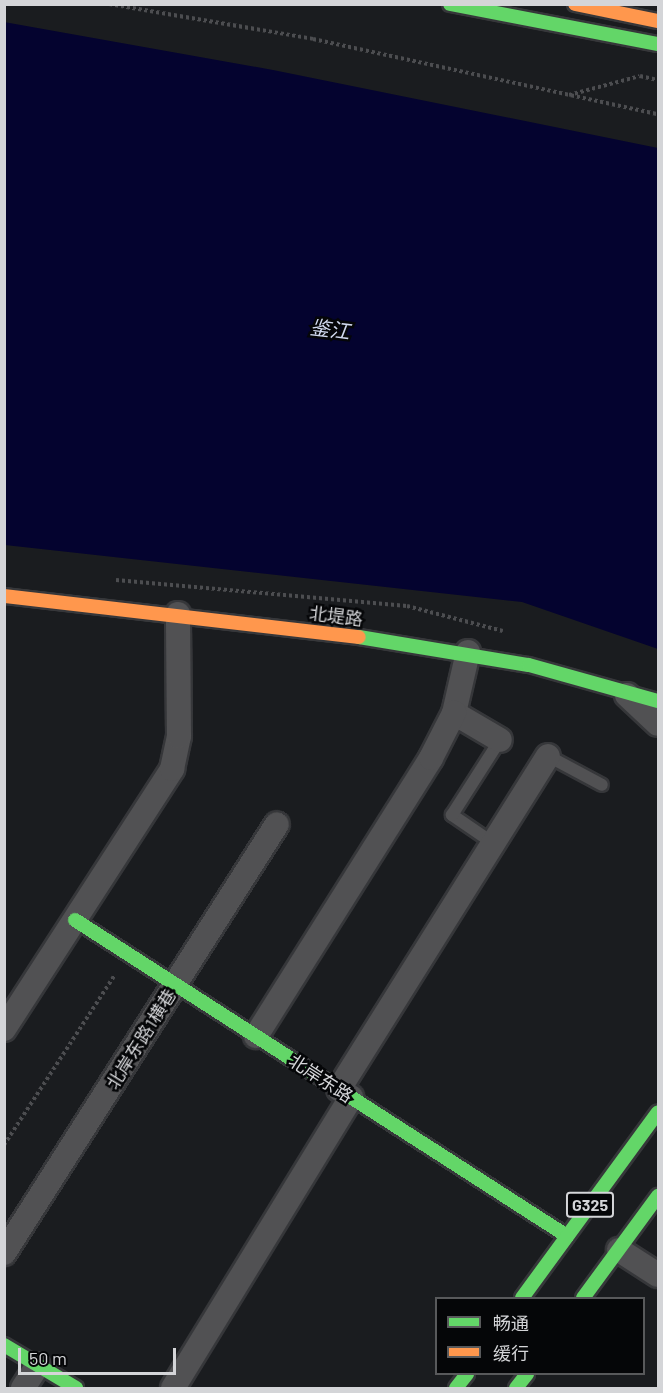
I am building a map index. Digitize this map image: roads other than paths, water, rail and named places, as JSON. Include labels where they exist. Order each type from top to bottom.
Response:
[{"type":"main road","points":[[450,4],[658,44]]},
{"type":"main road","points":[[576,4],[658,21]]},
{"type":"main road","name":"北堤路","points":[[4,596],[178,614],[468,652],[658,701]]},
{"type":"main road","name":"北岸东路","points":[[75,920],[567,1236]]},
{"type":"main road","name":"G325","points":[[523,1297],[658,1112]]},
{"type":"main road","name":"G325","points":[[584,1297],[658,1196]]},
{"type":"main road","points":[[4,1345],[76,1389]]},
{"type":"main road","points":[[456,1389],[466,1375]]},
{"type":"main road","points":[[516,1389],[526,1375]]},
{"type":"street","points":[[4,1029],[172,769],[179,736],[178,614]]},
{"type":"street","points":[[256,1036],[431,758],[454,713],[468,652]]},
{"type":"street","points":[[623,691],[658,724]]},
{"type":"street","points":[[454,713],[500,740]]},
{"type":"street","points":[[173,1389],[493,843],[548,756]]},
{"type":"street","name":"北岸东路1横巷","points":[[4,1253],[278,824]]},
{"type":"street","points":[[619,1250],[658,1275]]},
{"type":"street","points":[[23,1389],[38,1365]]},
{"type":"lane","points":[[493,843],[452,815],[500,740]]},
{"type":"lane","points":[[548,756],[602,785]]},
{"type":"water","name":"鉴江","points":[[4,22],[273,70],[658,148],[658,649],[522,602],[5,545]]}]
